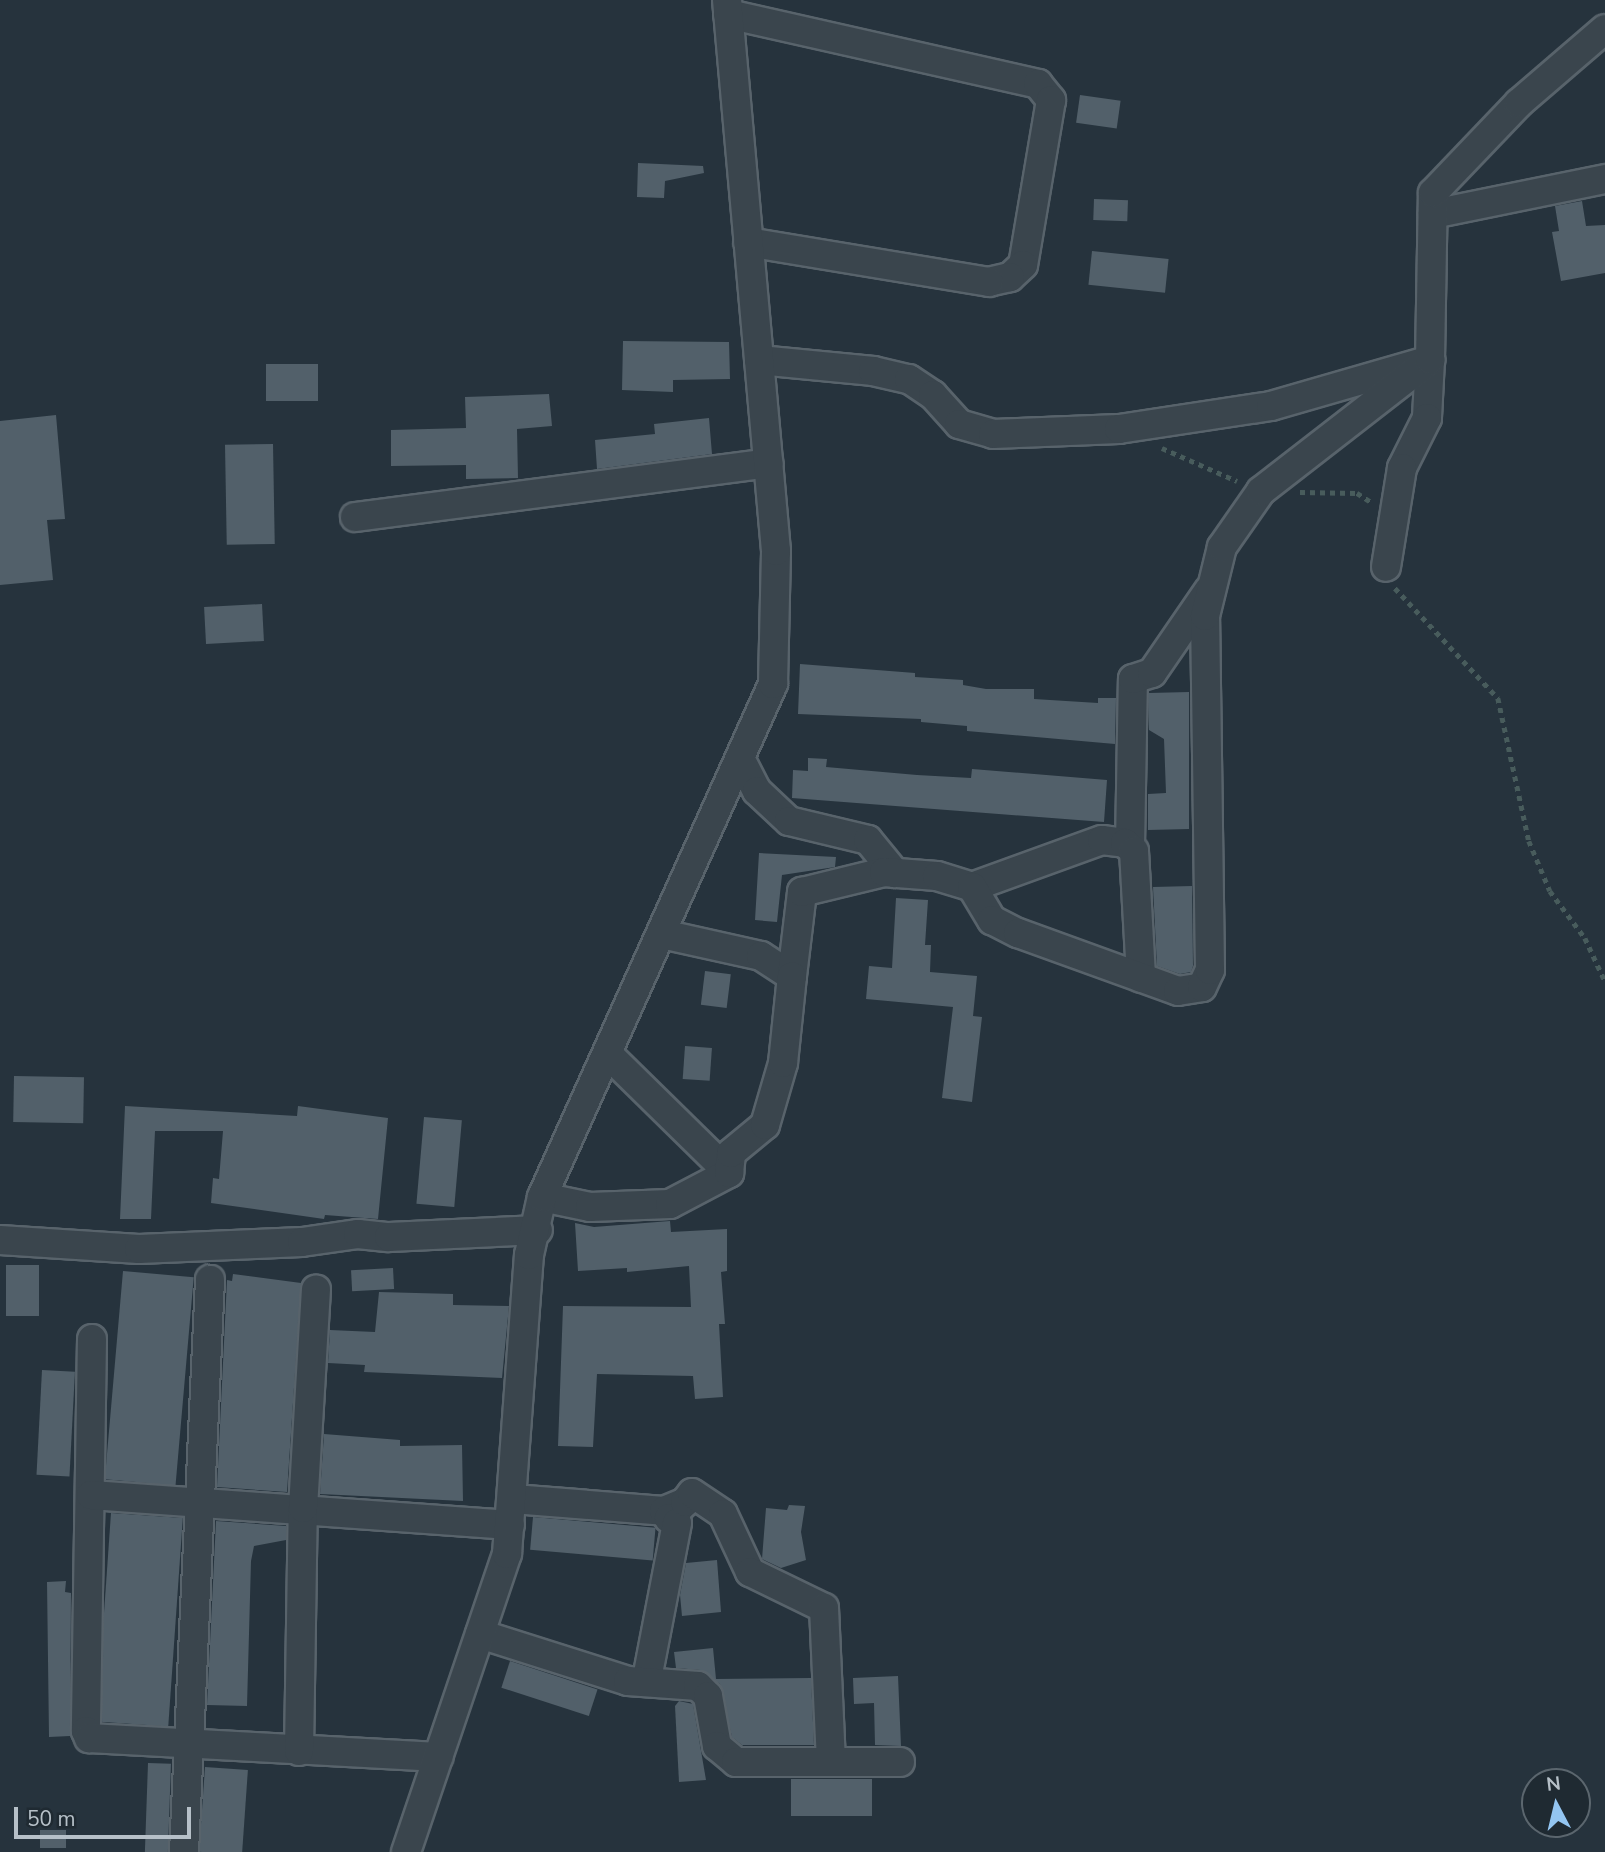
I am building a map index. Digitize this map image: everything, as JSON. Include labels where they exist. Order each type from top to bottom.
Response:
[{"type":"street","points":[[406,1852],[507,1554],[529,1255],[538,1230],[542,1198],[609,1055],[773,684],[776,551],[759,360],[748,242],[727,7],[1038,84],[1051,100],[1023,265],[1010,278],[989,282],[748,242]]},
{"type":"street","points":[[1386,567],[1402,468],[1427,418],[1433,193],[1518,103],[1605,29]]},
{"type":"street","points":[[1433,214],[1605,179]]},
{"type":"street","points":[[759,360],[873,371],[909,379],[933,395],[959,424],[993,434],[1119,429],[1271,407],[1430,360]]},
{"type":"street","points":[[972,887],[992,920],[1178,991],[1191,991],[1202,987],[1210,971],[1205,616],[1210,588],[1233,526],[1261,491],[1430,360]]},
{"type":"street","points":[[355,517],[768,463]]},
{"type":"street","points":[[1130,846],[1133,679],[1152,673],[1210,588]]},
{"type":"street","points":[[740,758],[757,791],[789,821],[868,840],[895,873]]},
{"type":"street","points":[[729,1173],[731,1153],[765,1125],[783,1063],[792,976],[790,959],[802,892],[895,873],[937,876],[972,887],[1102,840],[1130,846],[1135,851],[1141,978]]},
{"type":"street","points":[[662,934],[761,956],[792,976]]},
{"type":"street","points":[[609,1055],[729,1173]]},
{"type":"street","points":[[542,1198],[590,1207],[670,1204],[729,1173]]},
{"type":"street","points":[[0,1240],[139,1249],[302,1242],[358,1234],[389,1237],[538,1230]]},
{"type":"street","points":[[184,1852],[210,1280]]},
{"type":"street","points":[[299,1751],[303,1508],[316,1289]]},
{"type":"street","points":[[92,1339],[86,1731],[89,1738],[106,1742],[189,1743],[299,1751],[438,1756]]},
{"type":"street","points":[[647,1679],[677,1523],[669,1518],[692,1493],[723,1514],[750,1572],[824,1608],[831,1760]]},
{"type":"street","points":[[91,1495],[199,1504],[511,1512],[664,1511],[685,1502]]},
{"type":"street","points":[[480,1634],[628,1681],[647,1679],[698,1686],[708,1696],[717,1746],[729,1759],[900,1762]]},
{"type":"path","points":[[1154,445],[1261,491],[1357,493],[1373,507]]},
{"type":"path","points":[[1386,567],[1395,587],[1498,698],[1530,841],[1550,891],[1585,938],[1605,981]]},
{"type":"building","points":[[1080,95],[1121,101],[1117,128],[1076,123]]},
{"type":"building","points":[[638,163],[703,166],[704,173],[665,181],[664,198],[637,197]]},
{"type":"building","points":[[1094,199],[1128,200],[1127,221],[1093,220]]},
{"type":"building","points":[[1582,201],[1586,226],[1605,225],[1605,273],[1561,281],[1552,232],[1559,231],[1555,206]]},
{"type":"building","points":[[1092,251],[1169,259],[1165,293],[1088,285]]},
{"type":"building","points":[[623,341],[729,342],[730,379],[673,380],[673,392],[622,390]]},
{"type":"building","points":[[266,364],[318,364],[318,401],[266,401]]},
{"type":"building","points":[[549,394],[552,426],[517,429],[518,478],[466,479],[466,465],[391,466],[391,430],[466,428],[465,397]]},
{"type":"building","points":[[56,415],[65,519],[47,520],[53,580],[0,585],[0,421]]},
{"type":"building","points":[[709,418],[712,454],[597,469],[595,440],[655,434],[654,424]]},
{"type":"building","points":[[273,444],[275,544],[227,545],[225,445]]},
{"type":"building","points":[[262,604],[264,641],[206,644],[204,607]]},
{"type":"building","points":[[800,664],[915,673],[915,677],[963,680],[963,685],[986,689],[1034,689],[1034,699],[1098,703],[1098,698],[1116,698],[1115,744],[967,731],[967,726],[921,722],[921,719],[798,714]]},
{"type":"building","points":[[1189,692],[1189,829],[1148,830],[1148,794],[1166,793],[1164,739],[1149,730],[1149,693]]},
{"type":"building","points":[[808,758],[827,759],[826,767],[917,775],[971,778],[972,769],[1107,780],[1104,822],[792,798],[793,770],[808,771]]},
{"type":"building","points":[[759,853],[836,857],[835,867],[782,875],[777,922],[755,920]]},
{"type":"building","points":[[1192,886],[1193,966],[1191,972],[1180,974],[1157,966],[1153,887]]},
{"type":"building","points":[[896,898],[928,900],[925,945],[931,945],[930,972],[977,976],[973,1016],[982,1017],[972,1102],[942,1098],[953,1007],[866,999],[869,966],[892,968]]},
{"type":"building","points":[[705,971],[731,974],[727,1008],[701,1005]]},
{"type":"building","points":[[685,1046],[712,1048],[710,1081],[683,1079]]},
{"type":"building","points":[[14,1076],[84,1077],[83,1123],[13,1122]]},
{"type":"building","points":[[125,1106],[297,1116],[298,1106],[388,1118],[378,1219],[325,1215],[324,1219],[211,1203],[213,1178],[219,1179],[223,1131],[155,1131],[151,1219],[120,1219]]},
{"type":"building","points":[[424,1117],[462,1120],[454,1207],[416,1204]]},
{"type":"building","points":[[670,1221],[671,1232],[727,1229],[727,1271],[721,1272],[725,1324],[719,1324],[723,1397],[695,1399],[693,1376],[597,1374],[593,1447],[558,1446],[563,1306],[691,1307],[689,1266],[627,1272],[627,1268],[578,1271],[575,1223],[594,1227]]},
{"type":"building","points":[[6,1265],[39,1265],[39,1316],[6,1316]]},
{"type":"building","points":[[393,1268],[394,1289],[352,1291],[351,1270]]},
{"type":"building","points":[[123,1271],[194,1277],[176,1485],[105,1479]]},
{"type":"building","points":[[233,1274],[301,1283],[287,1492],[217,1487],[227,1280],[232,1281]]},
{"type":"building","points":[[379,1292],[453,1294],[453,1305],[509,1306],[502,1378],[364,1372],[365,1365],[328,1363],[330,1330],[375,1332]]},
{"type":"building","points":[[42,1370],[75,1372],[69,1477],[37,1475]]},
{"type":"building","points":[[324,1434],[400,1440],[400,1446],[462,1445],[463,1501],[320,1494]]},
{"type":"building","points":[[789,1505],[805,1506],[801,1532],[806,1560],[781,1568],[762,1559],[766,1508],[787,1510]]},
{"type":"building","points":[[111,1513],[183,1518],[168,1727],[96,1721]]},
{"type":"building","points":[[533,1517],[656,1528],[653,1561],[530,1550]]},
{"type":"building","points":[[216,1521],[286,1526],[286,1540],[254,1546],[251,1561],[247,1706],[207,1705]]},
{"type":"building","points":[[717,1560],[721,1612],[682,1616],[680,1595],[686,1563]]},
{"type":"building","points":[[66,1581],[65,1592],[71,1593],[70,1736],[49,1737],[47,1582]]},
{"type":"building","points":[[713,1648],[716,1679],[811,1678],[814,1745],[742,1745],[732,1737],[720,1684],[700,1670],[676,1668],[674,1652]]},
{"type":"building","points":[[510,1661],[597,1689],[589,1716],[501,1688]]},
{"type":"building","points":[[898,1676],[901,1746],[875,1745],[874,1703],[854,1704],[853,1678]]},
{"type":"building","points":[[679,1701],[693,1704],[706,1780],[679,1782],[675,1706]]},
{"type":"building","points":[[148,1763],[171,1764],[168,1852],[145,1852]]},
{"type":"building","points":[[205,1767],[248,1770],[242,1852],[199,1852]]},
{"type":"building","points":[[791,1779],[872,1779],[872,1816],[791,1816]]},
{"type":"building","points":[[40,1830],[66,1830],[66,1848],[40,1848]]}]
